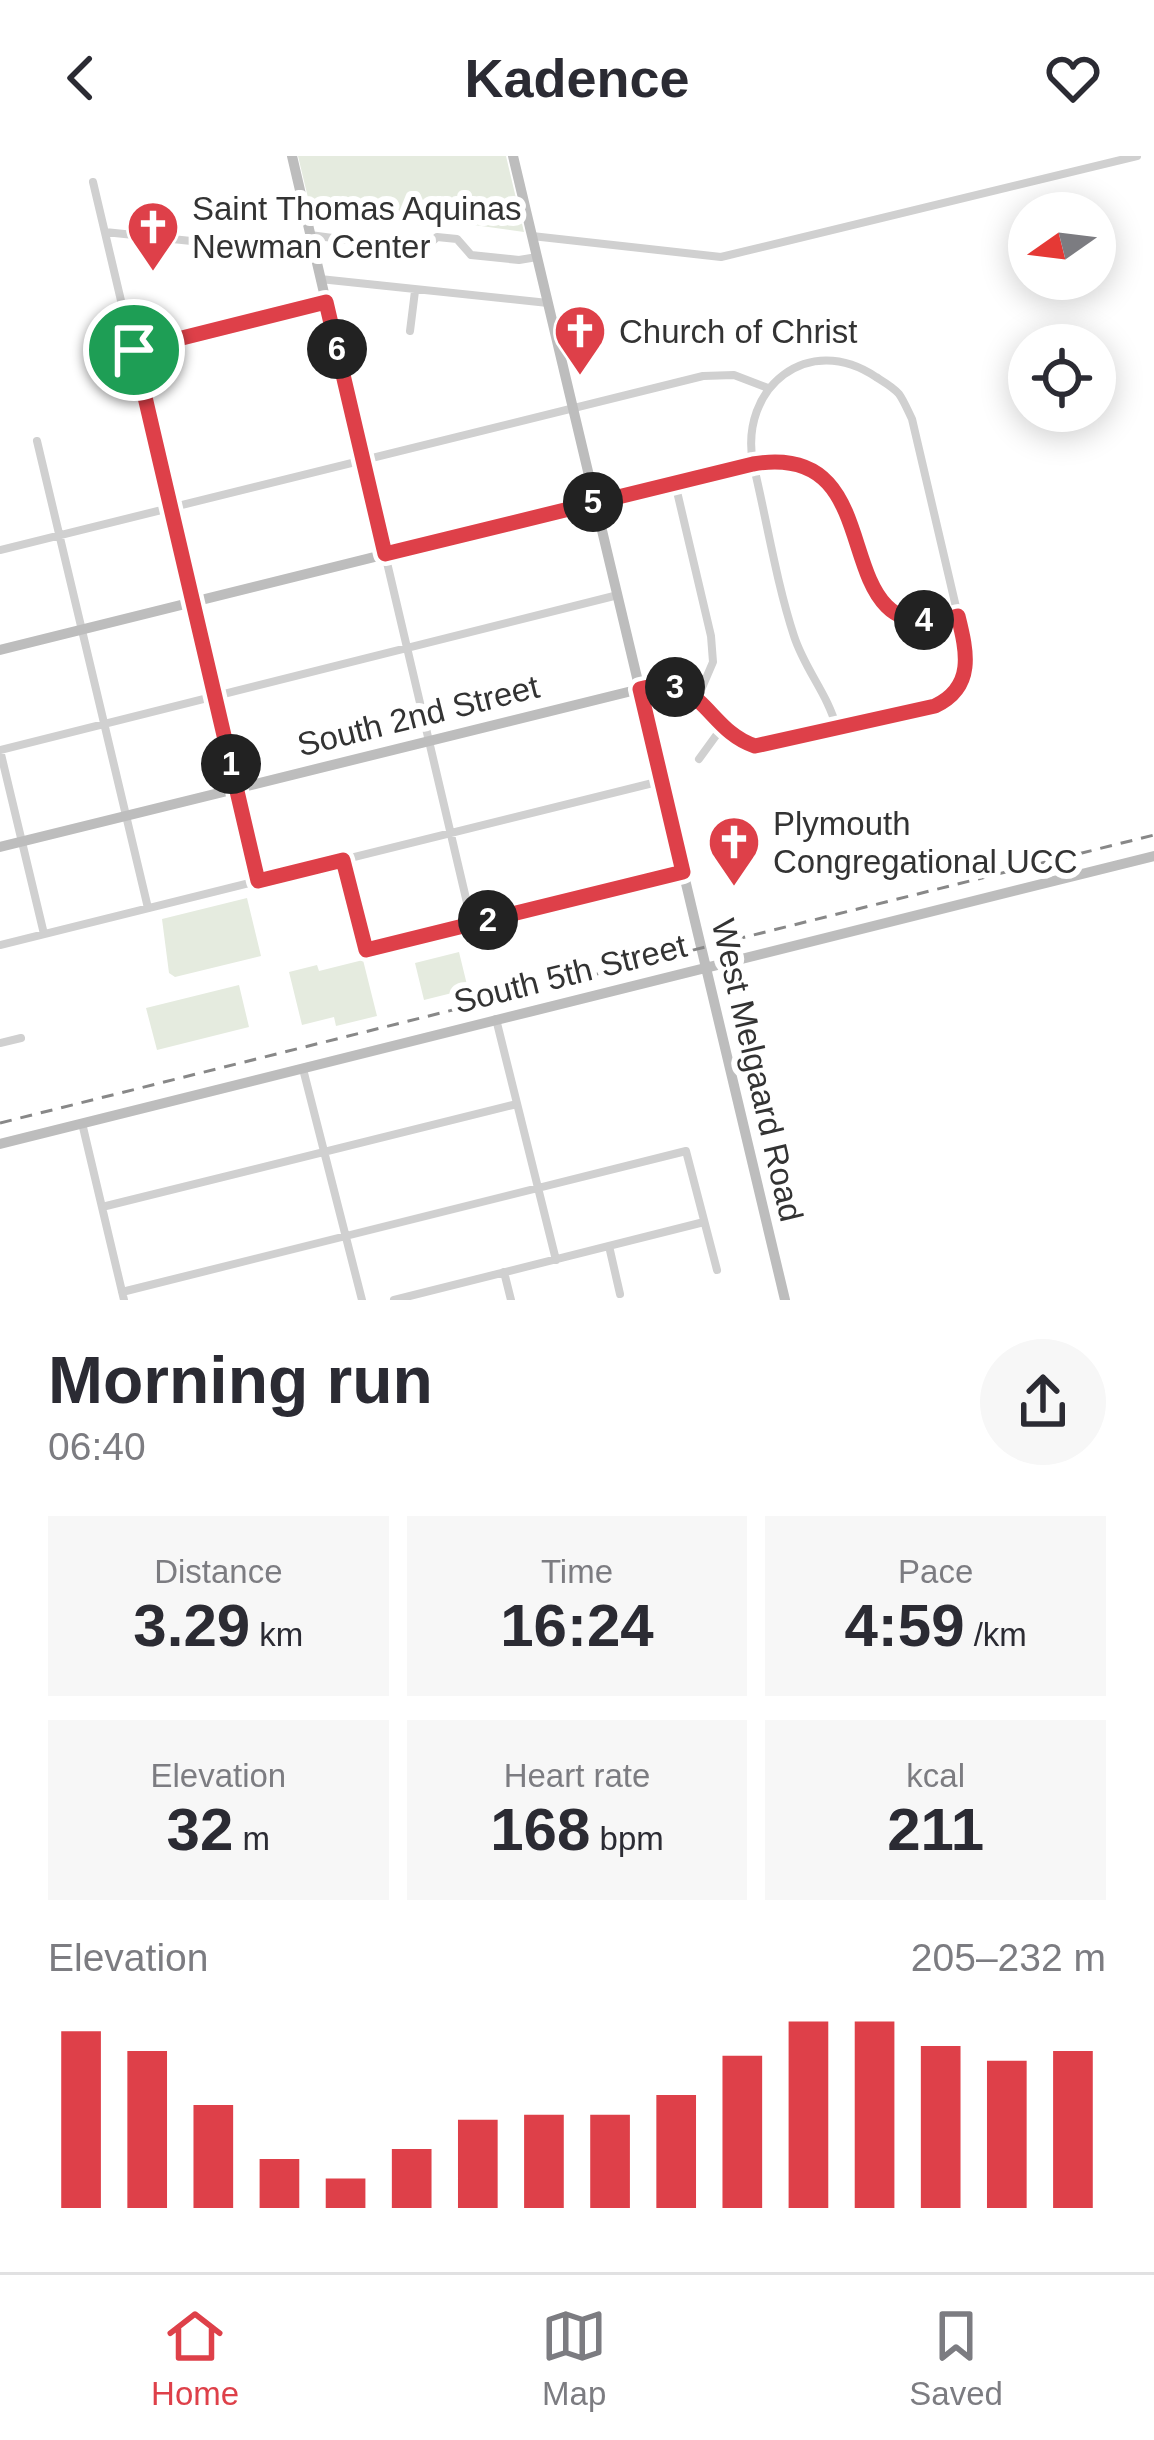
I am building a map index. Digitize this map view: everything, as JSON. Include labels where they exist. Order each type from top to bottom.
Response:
[{"type":"street","points":[[292,156],[472,924]]},
{"type":"street","name":"West Melgaard Road","points":[[513,156],[785,1300]]},
{"type":"street","points":[[532,236],[721,257],[1137,156]]},
{"type":"street","points":[[93,182],[258,881]]},
{"type":"street","points":[[105,232],[315,254]]},
{"type":"street","points":[[310,235],[423,250],[436,237],[457,239],[471,255],[537,257]]},
{"type":"street","points":[[320,279],[548,304]]},
{"type":"street","points":[[410,331],[415,291]]},
{"type":"street","points":[[134,350],[326,302]]},
{"type":"street","points":[[640,689],[663,684],[698,697],[737,740],[755,746],[837,729],[935,706],[947,699],[966,672],[967,654],[912,419],[897,391],[866,370],[818,362],[797,366],[768,388],[753,414],[749,442],[793,632],[803,661],[831,706],[837,729]]},
{"type":"street","points":[[0,550],[719,374],[768,388]]},
{"type":"street","points":[[37,441],[148,908]]},
{"type":"street","points":[[0,650],[753,464],[800,464],[826,478],[850,515],[870,586],[889,608],[935,621],[958,616]]},
{"type":"street","points":[[675,483],[711,636],[713,662],[698,697]]},
{"type":"street","points":[[44,934],[0,750],[618,596]]},
{"type":"street","name":"South 2nd Street","points":[[0,848],[640,689]]},
{"type":"street","points":[[699,759],[724,727]]},
{"type":"street","points":[[0,945],[661,781]]},
{"type":"street","name":"South 5th Street","points":[[0,1144],[1154,856]]},
{"type":"street","points":[[343,860],[366,950],[683,872]]},
{"type":"street","points":[[496,1018],[556,1259]]},
{"type":"street","points":[[0,1043],[21,1038]]},
{"type":"street","points":[[303,1067],[362,1300]]},
{"type":"street","points":[[102,1207],[517,1104]]},
{"type":"street","points":[[82,1123],[123,1296],[686,1151],[717,1270]]},
{"type":"street","points":[[394,1300],[704,1222]]},
{"type":"street","points":[[609,1246],[620,1294]]},
{"type":"street","points":[[504,1272],[511,1300]]},
{"type":"shaded area","points":[[298,156],[506,156],[524,232],[309,202]]},
{"type":"shaded area","points":[[247,898],[261,956],[175,977],[169,973],[162,919]]},
{"type":"shaded area","points":[[459,952],[468,989],[424,1000],[415,963]]},
{"type":"shaded area","points":[[363,960],[377,1016],[336,1026],[334,1017],[302,1025],[289,972],[317,965],[319,971]]},
{"type":"shaded area","points":[[239,985],[249,1027],[157,1050],[146,1008]]},
{"type":"railway","points":[[0,1123],[1154,835]]},
{"type":"place","name":"Saint Thomas Aquinas Newman Center","points":[[153,273]]},
{"type":"place","name":"Church of Christ","points":[[580,377]]},
{"type":"place","name":"Plymouth Congregational UCC","points":[[734,888]]},
{"type":"route","points":[[326,302],[385,554],[753,464],[782,461],[814,469],[826,478],[850,515],[863,572],[878,598],[889,608],[918,619],[958,616],[966,672],[958,689],[935,706],[755,746],[737,740],[686,690],[663,684],[640,689],[683,872],[366,950],[343,860],[258,881],[134,350],[326,302]]}]
